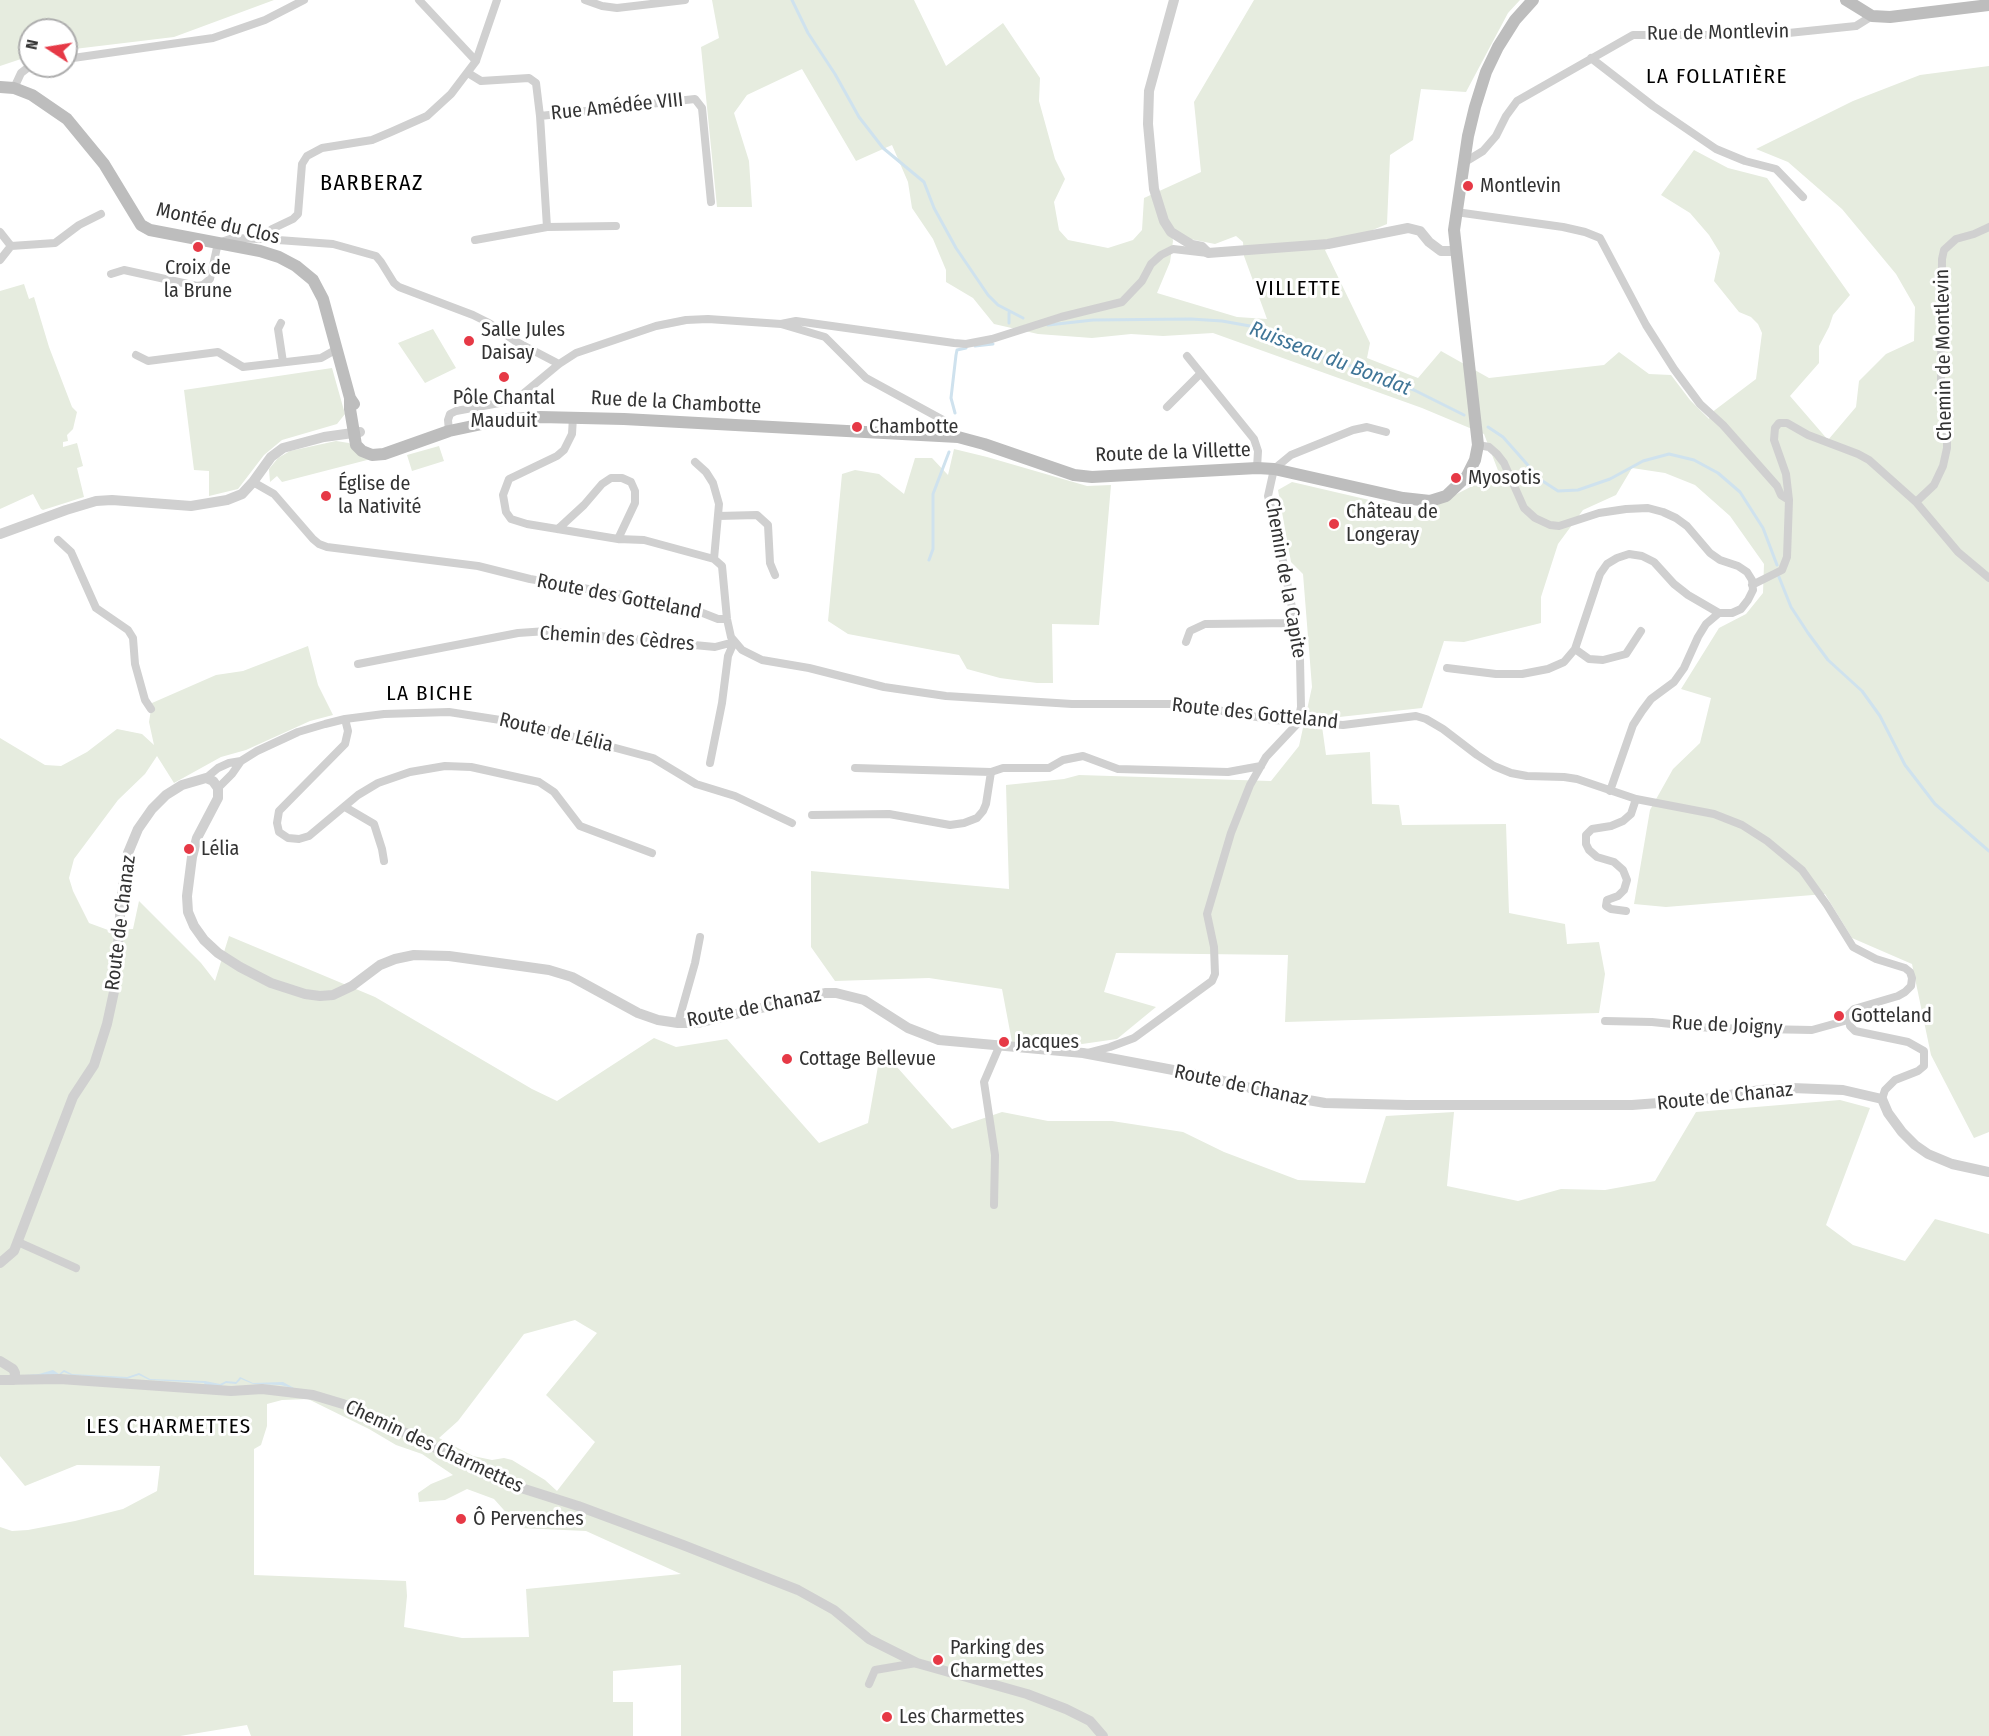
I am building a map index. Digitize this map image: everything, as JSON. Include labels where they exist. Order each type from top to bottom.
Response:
[{"type":"main road","name":"Route de la Villette","points":[[957,437],[1074,475],[1092,477],[1257,468],[1274,469],[1403,498],[1430,501],[1446,495],[1467,476],[1475,460],[1478,444],[1454,230],[1456,212],[1475,106],[1486,72],[1509,29],[1533,0]]},
{"type":"main road","points":[[1846,0],[1872,16],[1890,17],[1989,4]]},
{"type":"main road","name":"Montée du Clos","points":[[0,87],[14,88],[40,99],[75,128],[104,164],[141,225],[150,230],[260,251],[279,257],[296,266],[313,280],[323,299],[350,398],[356,408],[357,433]]},
{"type":"main road","name":"Rue de la Chambotte","points":[[357,433],[367,444],[375,448],[395,448],[449,431],[501,420],[573,417],[957,437]]},
{"type":"street","points":[[78,57],[213,38],[265,20],[304,0]]},
{"type":"street","points":[[419,0],[476,61]]},
{"type":"street","points":[[111,274],[124,270],[197,286],[203,285],[210,279],[218,243],[233,238],[260,239],[298,214],[302,164],[307,156],[322,148],[372,140],[427,116],[451,94],[476,61],[497,0]]},
{"type":"street","points":[[585,0],[617,8],[685,0]]},
{"type":"street","points":[[1174,0],[1149,91],[1148,124],[1154,189],[1164,221],[1171,232],[1192,245],[1202,247],[1208,253]]},
{"type":"street","name":"Rue de Montlevin","points":[[1465,162],[1483,151],[1496,136],[1516,101],[1633,35],[1768,35],[1856,26],[1872,16]]},
{"type":"street","points":[[1591,58],[1653,106],[1716,149],[1745,161],[1776,169],[1803,197]]},
{"type":"street","points":[[468,73],[481,81],[529,78],[536,83],[547,227]]},
{"type":"street","points":[[14,88],[19,78]]},
{"type":"street","name":"Rue Amédée VIII","points":[[540,116],[695,99],[702,108],[711,202]]},
{"type":"street","points":[[1456,212],[1563,227],[1600,238],[1646,326],[1674,369],[1700,404],[1724,425],[1777,486],[1781,495],[1789,500]]},
{"type":"street","points":[[10,246],[55,243],[79,225],[101,214]]},
{"type":"street","points":[[475,240],[547,227],[616,226]]},
{"type":"street","name":"Chemin de Montlevin","points":[[1916,502],[1934,485],[1943,466],[1947,448],[1941,381],[1944,250],[1956,239],[1989,227]]},
{"type":"street","points":[[449,431],[450,414],[518,398],[576,353],[613,340],[686,320],[781,324],[796,321],[966,344],[992,339],[1061,317],[1122,302],[1142,281],[1151,264],[1161,255],[1173,249],[1208,253],[1329,244],[1408,228],[1420,231],[1441,251],[1457,251]]},
{"type":"street","points":[[0,232],[10,246]]},
{"type":"street","points":[[266,234],[270,239],[333,244],[376,256],[399,287],[473,315],[559,364]]},
{"type":"street","points":[[0,260],[10,246]]},
{"type":"street","points":[[281,323],[278,329],[283,362]]},
{"type":"street","points":[[781,324],[825,338],[867,378],[945,421],[957,437]]},
{"type":"street","points":[[136,355],[148,361],[218,352],[243,367],[321,358],[337,349]]},
{"type":"street","points":[[1187,356],[1254,439],[1258,451],[1257,468]]},
{"type":"street","points":[[1167,407],[1201,373]]},
{"type":"street","points":[[573,417],[572,434],[564,450],[549,460],[509,479],[503,495],[506,513],[511,519],[527,524],[618,539],[644,540],[714,559],[722,566],[727,619]]},
{"type":"street","points":[[1752,585],[1782,570],[1787,557],[1789,500],[1786,474],[1774,440],[1775,428],[1779,423],[1787,423],[1808,435],[1869,460],[1916,502],[1958,552],[1989,578]]},
{"type":"street","points":[[1274,469],[1291,455],[1353,430],[1367,427],[1386,432]]},
{"type":"street","points":[[0,534],[96,501],[112,500],[153,505],[201,505],[227,500],[242,494],[272,457],[283,448],[324,437],[357,433]]},
{"type":"street","points":[[1447,668],[1496,675],[1522,675],[1548,669],[1564,662],[1575,649],[1600,574],[1607,564],[1629,554],[1642,556],[1654,562],[1674,584],[1688,595],[1719,613],[1732,613],[1741,609],[1753,590],[1752,580],[1747,572],[1710,553],[1688,526],[1663,512],[1648,508],[1626,509],[1599,513],[1559,526],[1550,525],[1535,518],[1524,508],[1504,463],[1489,447],[1478,444]]},
{"type":"street","points":[[695,462],[706,471],[719,504],[714,559]]},
{"type":"street","name":"Chemin de la Capite","points":[[1274,469],[1268,496],[1295,623],[1300,659],[1301,707],[1298,723]]},
{"type":"street","points":[[558,528],[584,506],[602,484],[611,478],[622,478],[631,482],[635,491],[635,503],[618,539]]},
{"type":"street","name":"Route des Gotteland","points":[[253,482],[274,494],[313,539],[327,547],[478,566],[530,579],[695,609],[718,619],[727,619],[729,632],[734,642],[751,656],[762,660],[809,668],[911,692],[1052,704],[1113,706],[1182,704],[1298,723],[1343,725],[1416,716],[1443,729],[1494,766],[1511,773],[1527,777],[1570,778],[1636,799],[1714,814],[1742,825],[1767,841],[1802,870],[1827,904],[1853,947],[1869,956],[1905,968],[1910,972],[1911,986],[1905,992],[1854,1009],[1849,1014],[1848,1020]]},
{"type":"street","points":[[718,516],[757,515],[768,525],[770,563],[775,575]]},
{"type":"street","points":[[58,540],[71,552],[96,608],[128,630],[133,638],[135,664],[143,694],[151,709]]},
{"type":"street","points":[[1610,790],[1633,725],[1651,699],[1674,682],[1684,668],[1706,624],[1719,613]]},
{"type":"street","points":[[1186,642],[1190,632],[1205,624],[1295,623]]},
{"type":"street","name":"Chemin des Cèdres","points":[[358,664],[518,633],[547,631],[715,647],[734,642]]},
{"type":"street","points":[[1575,649],[1589,659],[1603,660],[1626,654],[1641,631]]},
{"type":"street","points":[[710,763],[722,703],[728,656],[734,642]]},
{"type":"street","name":"Route de Lélia","points":[[206,778],[218,768],[241,761],[298,732],[345,719],[384,714],[449,712],[526,724],[653,758],[696,784],[735,796],[792,823]]},
{"type":"street","points":[[345,719],[348,730],[345,744],[279,811],[277,823],[279,832],[288,838],[299,839],[309,836],[358,795],[378,783],[410,772],[445,766],[471,767],[538,782],[554,792],[580,826],[652,853]]},
{"type":"street","points":[[1083,1053],[1110,1047],[1134,1038],[1212,981],[1215,974],[1214,947],[1207,914],[1231,832],[1250,785],[1261,766],[1298,723]]},
{"type":"street","points":[[855,768],[990,772],[1003,768],[1049,768],[1063,760],[1083,756],[1118,769],[1228,772],[1261,766]]},
{"type":"street","name":"Route de Lélia","points":[[218,788],[241,761]]},
{"type":"street","points":[[812,815],[889,814],[950,825],[964,823],[977,818],[983,811],[990,772]]},
{"type":"street","points":[[206,778],[213,781],[218,788]]},
{"type":"street","name":"Route de Chanaz","points":[[0,1263],[14,1251],[73,1097],[94,1065],[107,1024],[115,987],[121,902],[128,853],[138,829],[152,809],[166,795],[182,785],[206,778]]},
{"type":"street","name":"Route de Chanaz","points":[[218,788],[218,798],[194,847],[189,877],[188,912],[194,926],[218,953],[271,983],[305,994],[333,995],[380,965],[395,959],[414,955],[449,956],[549,970],[572,977],[638,1013],[658,1020],[698,1023],[825,993],[836,993],[864,1000],[908,1028],[925,1036],[949,1042],[1083,1053],[1205,1076],[1269,1093],[1325,1103],[1651,1104],[1792,1088],[1844,1090],[1882,1099]]},
{"type":"street","points":[[1626,911],[1606,906],[1607,900],[1618,896],[1624,890],[1627,880],[1623,870],[1614,862],[1597,857],[1589,850],[1586,836],[1592,829],[1611,826],[1623,820],[1631,814],[1636,799]]},
{"type":"street","points":[[345,807],[374,824],[384,861]]},
{"type":"street","points":[[678,1023],[700,937]]},
{"type":"street","points":[[1848,1020],[1855,1031],[1908,1042],[1924,1051],[1924,1066],[1918,1071],[1895,1080],[1885,1090],[1882,1099],[1888,1113],[1915,1145],[1946,1162],[1989,1172]]},
{"type":"street","name":"Rue de Joigny","points":[[1605,1021],[1652,1022],[1710,1028],[1812,1030],[1848,1020]]},
{"type":"street","points":[[994,1205],[995,1155],[984,1082],[999,1047]]},
{"type":"street","points":[[18,1242],[76,1268]]},
{"type":"street","points":[[0,1361],[13,1369],[15,1377]]},
{"type":"street","name":"Chemin des Charmettes","points":[[0,1380],[15,1377],[231,1391],[271,1389],[312,1395],[343,1404],[425,1442],[476,1470],[515,1486],[578,1506],[798,1590],[834,1610],[869,1639],[917,1663],[1027,1694],[1066,1709],[1090,1721],[1103,1736]]},
{"type":"street","points":[[869,1684],[875,1670],[917,1663]]},
{"type":"shaded area","points":[[0,0],[274,0],[174,37],[78,49],[78,18],[18,18],[18,60],[0,66]]},
{"type":"shaded area","points":[[712,0],[914,0],[946,66],[1003,23],[1040,78],[1039,101],[1055,159],[1065,179],[1054,202],[1059,230],[1068,240],[1108,248],[1133,240],[1142,230],[1144,198],[1201,172],[1194,102],[1254,0],[1520,0],[1508,13],[1466,92],[1421,89],[1413,140],[1390,155],[1387,224],[1325,250],[1370,343],[1367,358],[1418,378],[1441,351],[1489,378],[1604,365],[1619,352],[1649,374],[1671,375],[1690,400],[1709,419],[1711,413],[1756,379],[1762,333],[1758,324],[1751,317],[1739,312],[1714,281],[1720,253],[1709,235],[1690,213],[1661,195],[1694,150],[1728,168],[1767,178],[1850,295],[1833,315],[1819,346],[1819,363],[1790,396],[1828,440],[1856,407],[1859,381],[1886,354],[1914,341],[1915,307],[1896,274],[1842,209],[1788,162],[1756,149],[1853,101],[1920,75],[1989,66],[1989,1132],[1974,1138],[1931,1055],[1912,964],[1852,938],[1825,894],[1666,907],[1634,904],[1650,810],[1673,769],[1700,743],[1711,698],[1681,689],[1719,628],[1746,614],[1763,593],[1764,564],[1730,516],[1695,485],[1665,473],[1632,468],[1616,495],[1583,510],[1558,544],[1541,597],[1541,623],[1464,642],[1444,641],[1422,708],[1321,719],[1326,755],[1370,752],[1372,804],[1399,805],[1402,825],[1506,824],[1509,913],[1565,924],[1567,944],[1599,942],[1605,974],[1599,1013],[1285,1022],[1288,955],[1116,953],[1104,992],[1156,1007],[1117,1039],[1054,1048],[1012,1042],[1002,989],[929,978],[835,981],[811,947],[811,871],[1009,889],[1006,785],[1064,779],[1079,775],[1271,781],[1299,746],[1312,687],[1303,574],[1291,562],[1278,490],[1292,482],[1408,509],[1414,516],[1484,480],[1504,486],[1484,434],[1422,408],[1213,333],[1163,336],[1131,334],[1092,338],[1038,334],[994,324],[973,298],[946,282],[946,270],[933,239],[912,208],[908,182],[892,145],[856,161],[802,69],[747,95],[734,113],[749,161],[752,207],[717,207],[701,47],[719,38]],"holes":[[[1171,228],[1190,239],[1215,244],[1236,236],[1243,242],[1244,256],[1267,319],[1237,317],[1157,293],[1170,262],[1173,241]]]},
{"type":"shaded area","points":[[24,284],[29,299],[34,297],[49,347],[72,407],[77,412],[73,429],[67,435],[68,441],[63,442],[63,447],[77,443],[83,466],[77,468],[84,497],[43,510],[33,494],[0,509],[0,291]]},
{"type":"shaded area","points":[[433,329],[456,368],[425,383],[398,343]]},
{"type":"shaded area","points":[[332,368],[345,414],[337,424],[282,440],[264,455],[238,489],[209,496],[209,471],[194,470],[184,390]]},
{"type":"shaded area","points":[[336,441],[349,443],[371,459],[282,482],[277,476],[270,482],[269,469],[278,458],[290,451]]},
{"type":"shaded area","points":[[439,446],[444,461],[412,471],[407,455]]},
{"type":"shaded area","points":[[954,449],[1087,486],[1111,485],[1099,625],[1052,624],[1053,683],[1000,678],[967,669],[959,655],[848,634],[828,621],[842,474],[855,470],[879,474],[904,494],[915,458],[932,458],[948,475]]},
{"type":"shaded area","points":[[308,646],[318,685],[333,715],[310,721],[246,750],[221,757],[174,783],[157,756],[145,774],[118,800],[74,859],[69,878],[89,923],[108,930],[133,929],[139,901],[201,963],[215,981],[229,936],[375,997],[532,1089],[557,1101],[654,1038],[676,1047],[727,1039],[819,1143],[868,1123],[881,1049],[952,1129],[1002,1112],[1048,1121],[1112,1121],[1183,1132],[1224,1152],[1298,1180],[1365,1183],[1386,1116],[1454,1112],[1447,1186],[1518,1201],[1561,1189],[1605,1190],[1655,1181],[1696,1112],[1840,1100],[1870,1108],[1826,1225],[1853,1245],[1905,1261],[1935,1219],[1989,1234],[1989,1736],[681,1736],[681,1665],[613,1671],[613,1702],[633,1702],[633,1736],[251,1736],[247,1725],[180,1736],[0,1736],[0,1527],[12,1531],[28,1530],[123,1509],[157,1491],[160,1466],[77,1465],[25,1486],[0,1456],[0,738],[45,765],[61,766],[87,752],[117,729],[142,734],[154,745],[149,722],[152,703],[216,675],[243,671]],"holes":[[[575,1320],[597,1333],[546,1395],[595,1442],[557,1491],[545,1480],[512,1460],[504,1458],[492,1460],[473,1456],[439,1438],[458,1421],[524,1334]],[[308,1399],[396,1445],[422,1454],[453,1475],[431,1484],[418,1493],[419,1502],[445,1500],[467,1489],[494,1499],[520,1528],[586,1531],[681,1574],[526,1589],[529,1637],[462,1638],[404,1627],[406,1581],[254,1575],[254,1449],[261,1445],[267,1426],[267,1404],[282,1400]]]},
{"type":"water","points":[[53,1370],[59,1374],[64,1370],[72,1374],[127,1377],[139,1373],[150,1379],[205,1381],[220,1384],[226,1381],[236,1382],[240,1377],[253,1383],[283,1382],[294,1388],[353,1402],[365,1408],[281,1385],[253,1384],[241,1379],[236,1384],[226,1383],[221,1386],[149,1380],[139,1375],[127,1379],[71,1375],[64,1372],[59,1376],[25,1375]]},
{"type":"waterway","name":"Ruisseau du Bondat","points":[[792,0],[808,33],[835,74],[859,117],[883,148],[924,182],[934,208],[956,248],[988,295],[998,305],[1023,318]]},
{"type":"waterway","points":[[1009,313],[1009,323]]},
{"type":"waterway","name":"Ruisseau du Bondat","points":[[1048,325],[1093,320],[1191,319],[1250,326],[1267,331],[1308,352],[1414,390],[1464,415]]},
{"type":"waterway","points":[[975,346],[993,344]]},
{"type":"waterway","points":[[955,413],[951,398],[956,355],[957,350],[966,348]]},
{"type":"waterway","name":"Ruisseau du Bondat","points":[[1488,427],[1503,437],[1541,480],[1558,491],[1578,490],[1610,479],[1643,461],[1669,454],[1694,460],[1718,473],[1740,492],[1763,528],[1777,565]]},
{"type":"waterway","points":[[929,560],[933,549],[933,494],[949,452]]},
{"type":"waterway","name":"Ruisseau du Bondat","points":[[1779,577],[1791,607],[1808,633],[1828,660],[1862,691],[1880,716],[1905,765],[1935,804],[1989,851]]},
{"type":"place","name":"Montlevin","points":[[1468,186]]},
{"type":"place","name":"Croix de la Brune","points":[[198,247]]},
{"type":"place","name":"Salle Jules Daisay","points":[[469,341]]},
{"type":"place","name":"Pôle Chantal Mauduit","points":[[504,377]]},
{"type":"place","name":"Chambotte","points":[[857,427]]},
{"type":"place","name":"Myosotis","points":[[1456,478]]},
{"type":"place","name":"Église de la Nativité","points":[[326,496]]},
{"type":"place","name":"Château de Longeray","points":[[1334,524]]},
{"type":"place","name":"Lélia","points":[[189,849]]},
{"type":"place","name":"Gotteland","points":[[1839,1016]]},
{"type":"place","name":"Jacques","points":[[1004,1042]]},
{"type":"place","name":"Cottage Bellevue","points":[[787,1059]]},
{"type":"place","name":"Ô Pervenches","points":[[461,1519]]},
{"type":"place","name":"Parking des Charmettes","points":[[938,1660]]},
{"type":"place","name":"Les Charmettes","points":[[887,1717]]},
{"type":"district","name":"LA FOLLATIÈRE","points":[[1717,77]]},
{"type":"district","name":"BARBERAZ","points":[[372,184]]},
{"type":"district","name":"VILLETTE","points":[[1299,289]]},
{"type":"district","name":"LA BICHE","points":[[430,694]]},
{"type":"district","name":"LES CHARMETTES","points":[[169,1427]]}]
